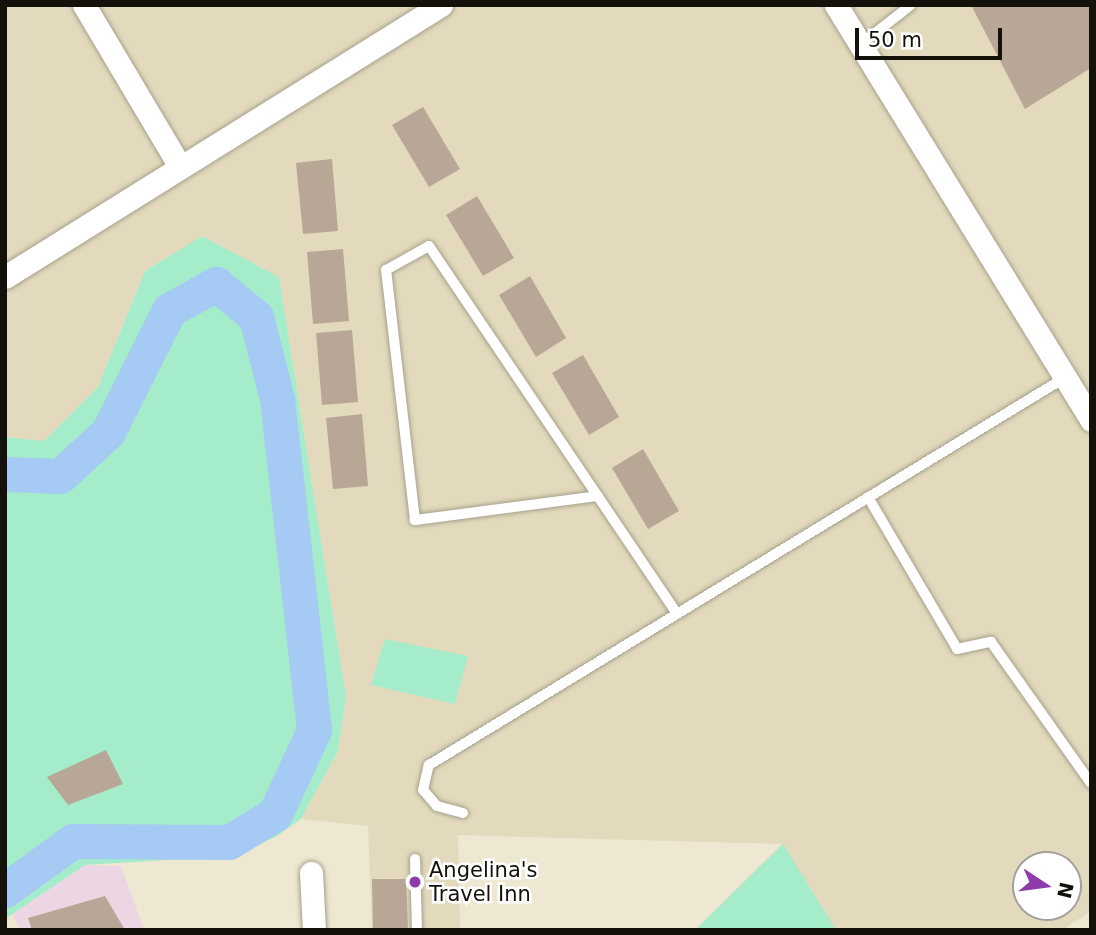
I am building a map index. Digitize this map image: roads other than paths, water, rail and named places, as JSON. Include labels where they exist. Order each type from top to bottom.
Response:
[{"type":"street","points":[[84,5],[180,165]]},
{"type":"street","points":[[5,276],[441,5]]},
{"type":"street","points":[[836,5],[1091,420]]},
{"type":"street","points":[[311,873],[314,930]]},
{"type":"lane","points":[[861,44],[911,5]]},
{"type":"lane","points":[[598,496],[415,520],[386,270],[429,246],[598,496],[677,613]]},
{"type":"lane","points":[[463,813],[437,806],[423,790],[429,765],[1066,377]]},
{"type":"lane","points":[[868,498],[957,649],[991,642],[1091,783]]},
{"type":"lane","points":[[415,859],[418,930]]},
{"type":"waterway","points":[[5,474],[60,476],[108,432],[169,310],[216,284],[256,317],[277,399],[314,730],[275,814],[229,842],[73,841],[5,890]]},
{"type":"place","name":"Angelina's Travel Inn","points":[[415,882]]}]
